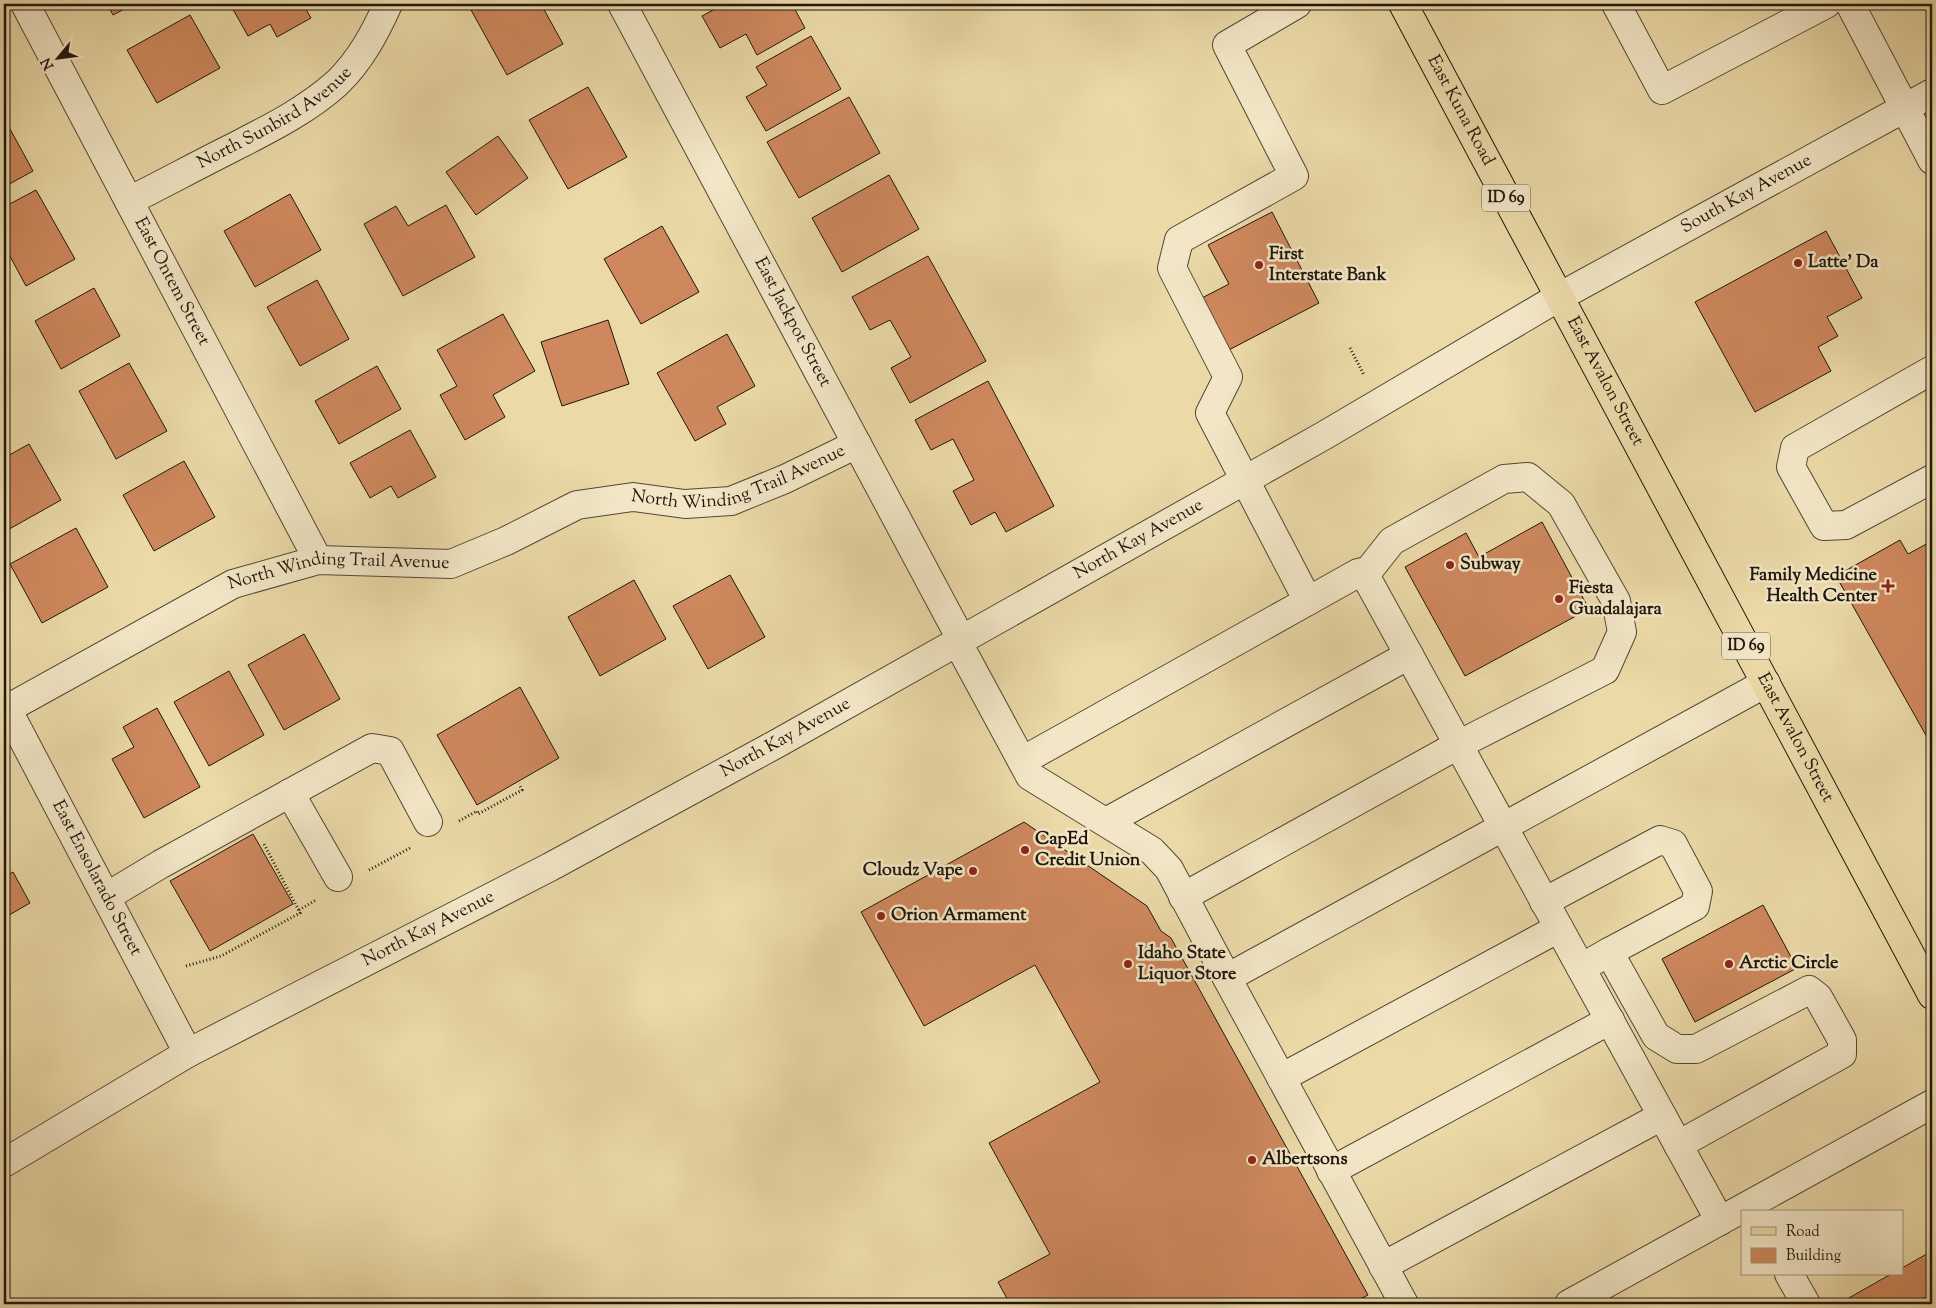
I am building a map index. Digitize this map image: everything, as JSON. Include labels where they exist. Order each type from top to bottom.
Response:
[{"type":"main road","name":"East Kuna Road","points":[[1403,4],[1559,297]]},
{"type":"main road","name":"East Avalon Street","points":[[1559,297],[1932,995]]},
{"type":"street","name":"East Ontem Street","points":[[25,4],[318,560]]},
{"type":"street","name":"North Sunbird Avenue","points":[[129,201],[274,126],[311,104],[337,82],[359,58],[374,34],[388,4]]},
{"type":"street","name":"East Jackpot Street","points":[[622,4],[857,444],[1030,776],[1152,851],[1169,869],[1404,1304]]},
{"type":"street","points":[[1297,4],[1227,45],[1294,176],[1179,240],[1172,268],[1228,377],[1210,413],[1308,601]]},
{"type":"street","points":[[1616,4],[1662,90],[1826,4]]},
{"type":"street","points":[[1850,4],[1932,160]]},
{"type":"street","name":"South Kay Avenue","points":[[1559,297],[1932,93]]},
{"type":"street","name":"North Kay Avenue","points":[[4,1163],[188,1053],[550,867],[960,642],[1559,297]]},
{"type":"street","points":[[1932,370],[1796,448],[1791,467],[1824,526],[1846,525],[1932,479]]},
{"type":"street","name":"North Winding Trail Avenue","points":[[5,706],[233,584],[318,560],[451,564],[506,541],[577,505],[633,497],[685,504],[731,501],[786,479],[857,444]]},
{"type":"street","points":[[1183,897],[1458,746],[1605,670],[1622,632],[1616,600],[1562,504],[1528,477],[1504,479],[1392,541],[1365,575]]},
{"type":"street","points":[[1022,761],[1362,572],[1720,1221]]},
{"type":"street","points":[[1106,822],[1409,655]]},
{"type":"street","points":[[1227,978],[1766,683]]},
{"type":"street","name":"East Ensolarado Street","points":[[5,706],[188,1053]]},
{"type":"street","points":[[106,897],[161,864],[372,748],[390,751],[428,822]]},
{"type":"street","points":[[290,793],[338,876]]},
{"type":"street","points":[[1544,902],[1660,840],[1673,844],[1698,891],[1695,906],[1581,968]]},
{"type":"street","points":[[1281,1078],[1558,928]]},
{"type":"street","points":[[1609,952],[1656,1036],[1677,1049],[1696,1049],[1809,990],[1818,997],[1842,1040],[1842,1054],[1678,1145]]},
{"type":"street","points":[[1331,1171],[1610,1020]]},
{"type":"street","points":[[1753,1208],[1932,1104]]},
{"type":"street","points":[[1383,1266],[1662,1116]]},
{"type":"street","points":[[1569,1304],[1720,1221],[1741,1213]]},
{"type":"street","points":[[1790,1276],[1806,1304]]},
{"type":"path","points":[[1350,348],[1365,378]]},
{"type":"path","points":[[186,966],[222,956],[300,913],[260,837]]},
{"type":"building","points":[[107,4],[134,4],[113,15]]},
{"type":"building","points":[[230,4],[303,4],[311,18],[277,37],[270,24],[248,36]]},
{"type":"building","points":[[483,4],[541,4],[563,44],[507,75],[471,10]]},
{"type":"building","points":[[724,4],[792,4],[805,28],[757,55],[746,34],[720,48],[702,16]]},
{"type":"building","points":[[190,15],[220,68],[157,103],[127,50]]},
{"type":"building","points":[[811,36],[841,89],[766,131],[746,97],[767,85],[756,67]]},
{"type":"building","points":[[588,87],[627,157],[568,189],[529,120]]},
{"type":"building","points":[[849,97],[880,153],[799,198],[767,142]]},
{"type":"building","points":[[4,118],[33,171],[4,187]]},
{"type":"building","points":[[498,136],[528,178],[476,215],[446,172]]},
{"type":"building","points":[[889,175],[919,229],[842,272],[812,218]]},
{"type":"building","points":[[36,190],[75,259],[26,286],[4,245],[4,207]]},
{"type":"building","points":[[290,194],[321,250],[255,287],[224,231]]},
{"type":"building","points":[[446,205],[475,257],[403,296],[364,224],[396,206],[408,226]]},
{"type":"building","name":"First Interstate Bank","points":[[1272,212],[1319,303],[1223,353],[1196,301],[1229,284],[1208,245]]},
{"type":"building","points":[[662,226],[699,292],[641,324],[604,259]]},
{"type":"building","points":[[1826,231],[1862,298],[1827,317],[1838,336],[1818,347],[1831,371],[1755,412],[1695,302]]},
{"type":"building","points":[[928,256],[986,361],[910,403],[891,368],[911,357],[890,320],[870,330],[852,297]]},
{"type":"building","points":[[317,280],[349,339],[300,366],[267,307]]},
{"type":"building","points":[[94,288],[120,336],[61,369],[35,321]]},
{"type":"building","points":[[503,314],[535,371],[493,395],[505,417],[465,440],[440,395],[457,386],[437,350]]},
{"type":"building","points":[[608,320],[629,384],[562,406],[541,342]]},
{"type":"building","points":[[727,334],[755,386],[717,407],[726,424],[695,441],[657,373]]},
{"type":"building","points":[[129,363],[167,431],[116,459],[79,391]]},
{"type":"building","points":[[377,366],[401,409],[339,444],[315,401]]},
{"type":"building","points":[[988,381],[1054,506],[1006,532],[995,512],[971,525],[953,491],[974,480],[953,439],[931,450],[915,420]]},
{"type":"building","points":[[410,430],[436,477],[398,498],[391,486],[370,498],[350,463]]},
{"type":"building","points":[[29,444],[61,500],[4,532],[4,458]]},
{"type":"building","points":[[184,461],[215,517],[154,551],[123,495]]},
{"type":"building","points":[[1542,522],[1589,609],[1465,676],[1405,567],[1466,533],[1479,557]]},
{"type":"building","points":[[76,528],[108,587],[42,623],[10,564]]},
{"type":"building","points":[[1900,540],[1908,554],[1932,541],[1932,746],[1836,576]]},
{"type":"building","points":[[730,575],[765,637],[708,669],[673,606]]},
{"type":"building","points":[[634,580],[666,639],[600,676],[568,617]]},
{"type":"building","points":[[304,634],[340,699],[284,730],[248,665]]},
{"type":"building","points":[[229,671],[264,735],[209,766],[174,702]]},
{"type":"building","points":[[520,687],[559,758],[477,805],[437,735]]},
{"type":"building","points":[[157,708],[200,787],[144,818],[112,759],[134,747],[123,727]]},
{"type":"building","points":[[1024,822],[1147,906],[1161,931],[1171,938],[1368,1295],[1351,1304],[1010,1304],[998,1282],[1050,1254],[989,1143],[1100,1082],[1035,965],[924,1026],[861,912]]},
{"type":"building","points":[[253,834],[293,904],[210,951],[170,881]]},
{"type":"building","points":[[13,872],[30,903],[4,918],[4,877]]},
{"type":"building","name":"Arctic Circle","points":[[1763,905],[1797,968],[1695,1022],[1662,959]]},
{"type":"building","points":[[1932,1251],[1932,1294],[1914,1304],[1840,1303],[1887,1276],[1904,1276],[1904,1267]]},
{"type":"place","name":"Latte' Da","points":[[1798,263]]},
{"type":"place","name":"First Interstate Bank","points":[[1259,265]]},
{"type":"place","name":"Subway","points":[[1450,565]]},
{"type":"place","name":"Family Medicine Health Center","points":[[1888,586]]},
{"type":"place","name":"Fiesta Guadalajara","points":[[1559,599]]},
{"type":"place","name":"CapEd Credit Union","points":[[1025,850]]},
{"type":"place","name":"Cloudz Vape","points":[[973,871]]},
{"type":"place","name":"Orion Armament","points":[[881,916]]},
{"type":"place","name":"Idaho State Liquor Store","points":[[1128,964]]},
{"type":"place","name":"Arctic Circle","points":[[1729,964]]},
{"type":"place","name":"Albertsons","points":[[1252,1160]]}]
